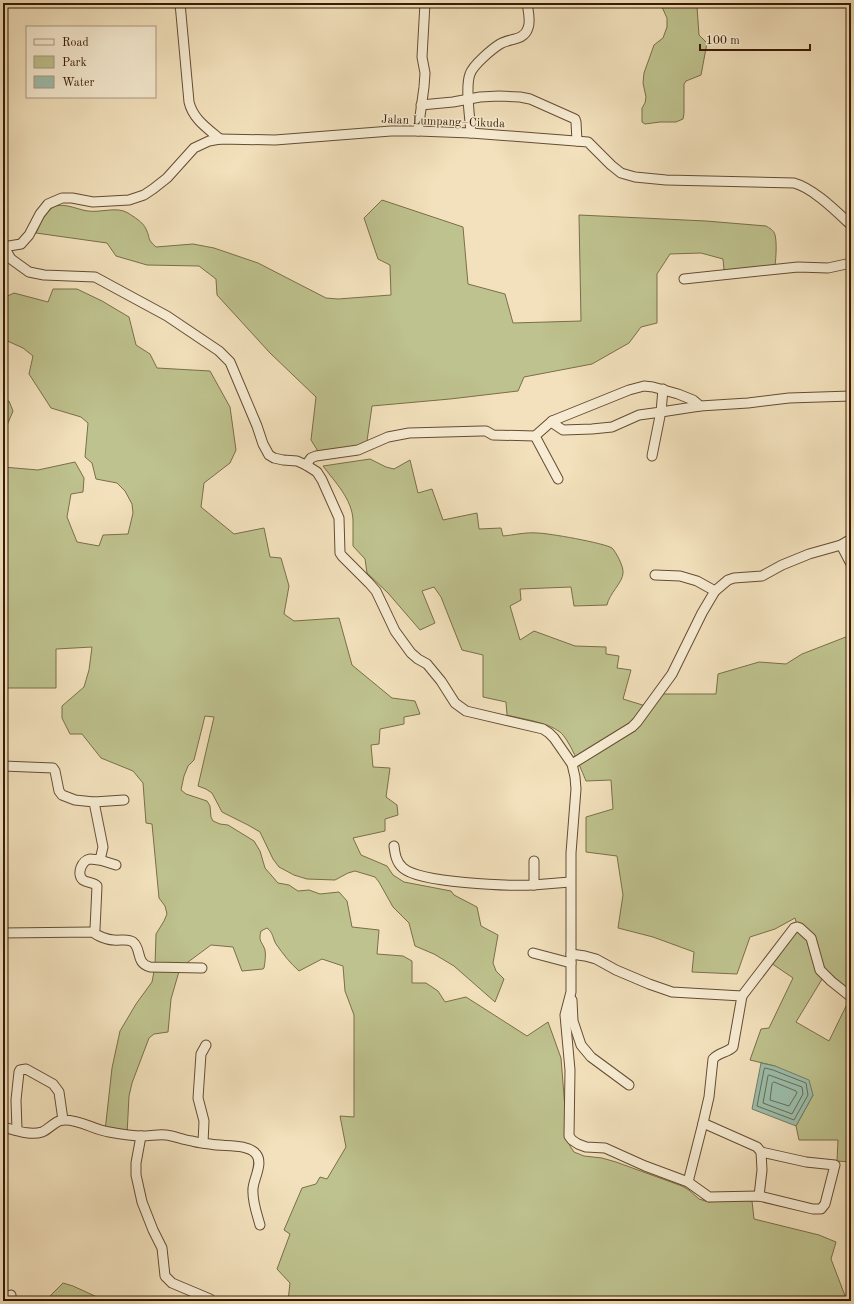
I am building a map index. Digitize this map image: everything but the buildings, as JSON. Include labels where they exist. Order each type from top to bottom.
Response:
[{"type":"street","points":[[180,3],[191,110],[198,119],[220,139]]},
{"type":"street","points":[[418,131],[425,73],[422,57],[425,3]]},
{"type":"street","points":[[471,133],[468,92],[469,76],[473,67],[500,44],[524,35],[529,27],[527,3]]},
{"type":"street","points":[[421,105],[469,100],[480,97],[499,96],[530,99],[575,119],[577,141]]},
{"type":"street","name":"Jalan Lumpang–Cikuda","points":[[3,247],[21,244],[29,235],[40,214],[48,204],[62,198],[72,198],[93,202],[129,200],[144,195],[167,178],[194,148],[209,141],[220,139],[275,140],[391,131],[471,133],[588,142],[621,173],[636,177],[666,180],[794,183],[802,185],[834,208],[851,225]]},
{"type":"street","points":[[3,247],[11,260],[29,272],[44,275],[95,277],[167,316],[219,350],[230,362],[263,444],[270,455],[274,458],[297,461],[317,472],[340,518],[340,553],[376,591],[395,631],[411,653],[427,664],[441,681],[455,703],[466,711],[543,729],[554,738],[572,764],[576,789],[570,882],[571,992],[573,1021],[581,1045],[591,1057],[629,1086]]},
{"type":"street","points":[[684,279],[798,267],[828,268],[851,263]]},
{"type":"street","points":[[306,465],[311,458],[316,456],[358,450],[388,437],[409,433],[486,431],[492,435],[535,436],[552,421],[629,390],[644,386],[663,389],[683,396],[693,400],[700,406]]},
{"type":"street","points":[[652,456],[661,412],[663,389]]},
{"type":"street","points":[[552,421],[563,430],[592,430],[612,427],[639,415],[700,406],[748,403],[789,398],[851,396]]},
{"type":"street","points":[[535,436],[558,479]]},
{"type":"street","points":[[572,764],[632,727],[637,722],[672,674],[702,612],[715,591],[728,580],[734,578],[762,576],[782,565],[809,554],[841,545],[851,539]]},
{"type":"street","points":[[841,545],[851,564]]},
{"type":"street","points":[[655,575],[680,576],[698,581],[715,591]]},
{"type":"street","points":[[3,766],[53,768],[59,791],[62,795],[75,800],[94,802],[124,800]]},
{"type":"street","points":[[94,802],[103,847],[100,860]]},
{"type":"street","points":[[394,846],[398,863],[403,868],[420,876],[442,880],[497,884],[534,885],[570,882]]},
{"type":"street","points":[[93,932],[97,886],[95,883],[84,881],[80,874],[81,866],[85,861],[90,859],[100,860],[116,865]]},
{"type":"street","points":[[534,861],[534,885]]},
{"type":"street","points":[[688,1182],[709,1096],[713,1059],[717,1055],[729,1051],[733,1047],[742,996],[794,928],[797,926],[811,938],[820,970],[851,997]]},
{"type":"street","points":[[3,933],[93,932],[113,940],[127,940],[133,942],[140,960],[146,966],[202,968]]},
{"type":"street","points":[[533,953],[571,959],[585,956],[596,959],[622,973],[672,992],[742,996]]},
{"type":"street","points":[[571,992],[565,1015],[570,1070],[570,1136],[572,1140],[586,1147],[605,1148],[645,1166],[688,1182],[709,1197],[759,1196],[813,1209],[821,1208],[825,1204],[835,1165],[806,1162],[761,1152]]},
{"type":"street","points":[[203,1143],[204,1121],[198,1098],[201,1054],[206,1045]]},
{"type":"street","points":[[17,1130],[16,1100],[20,1070],[26,1069],[53,1084],[60,1092],[64,1120]]},
{"type":"street","points":[[3,1127],[33,1133],[42,1132],[64,1120],[75,1121],[103,1131],[126,1135],[165,1135],[219,1146],[238,1146],[245,1148],[256,1154],[258,1158],[258,1169],[253,1189],[254,1201],[260,1225]]},
{"type":"street","points":[[703,1123],[757,1147],[761,1152],[762,1170],[759,1196]]},
{"type":"street","points":[[141,1136],[136,1163],[136,1175],[142,1202],[162,1248],[165,1276],[172,1282],[210,1299],[211,1301]]},
{"type":"green space","points":[[657,3],[700,3],[697,7],[699,35],[707,43],[701,75],[686,81],[684,84],[683,119],[676,122],[645,124],[642,122],[642,108],[646,97],[643,83],[644,73],[654,45],[663,38],[667,27],[667,18],[662,7]]},
{"type":"green space","points":[[382,200],[463,227],[468,284],[505,294],[513,323],[581,321],[579,215],[706,221],[766,226],[773,230],[775,235],[775,265],[745,271],[724,270],[723,259],[701,253],[670,254],[657,274],[657,323],[641,327],[629,343],[592,364],[524,377],[518,391],[372,406],[366,448],[321,456],[311,440],[316,397],[270,353],[217,295],[216,279],[199,266],[147,265],[116,256],[107,243],[36,233],[42,219],[49,210],[56,206],[70,206],[93,211],[119,210],[128,213],[145,226],[150,240],[156,247],[193,244],[214,248],[258,263],[326,298],[338,299],[391,295],[390,265],[378,259],[364,218]]},
{"type":"green space","points":[[53,289],[77,289],[102,301],[129,317],[136,345],[150,354],[157,368],[210,371],[230,407],[236,450],[230,463],[204,483],[201,507],[234,534],[264,528],[270,557],[281,558],[289,586],[284,614],[294,621],[339,618],[352,665],[392,698],[415,701],[420,714],[404,717],[404,724],[380,729],[379,744],[371,745],[373,767],[390,768],[386,797],[397,805],[398,815],[385,819],[385,831],[353,838],[361,855],[387,866],[393,875],[404,882],[451,891],[454,895],[477,907],[481,926],[498,935],[493,963],[496,971],[504,979],[495,1002],[454,966],[434,954],[415,946],[409,923],[393,907],[375,877],[355,871],[335,880],[307,879],[294,875],[279,867],[273,859],[260,832],[222,812],[212,793],[198,786],[214,717],[205,716],[194,760],[188,766],[181,790],[186,794],[207,801],[210,806],[213,821],[228,825],[254,841],[260,851],[265,868],[278,883],[289,885],[298,891],[309,890],[320,894],[339,892],[347,901],[352,927],[379,930],[377,954],[403,956],[412,961],[412,983],[426,983],[438,991],[445,1002],[466,997],[527,1036],[548,1022],[561,1058],[567,1134],[570,1146],[574,1152],[584,1156],[602,1158],[616,1162],[682,1186],[699,1199],[709,1202],[730,1199],[752,1201],[754,1219],[819,1235],[836,1242],[831,1259],[847,1301],[288,1301],[290,1283],[277,1269],[290,1234],[284,1230],[302,1188],[316,1184],[320,1177],[327,1179],[346,1147],[340,1116],[354,1117],[354,1015],[345,991],[343,966],[322,959],[299,971],[281,951],[276,944],[271,931],[267,928],[261,931],[260,935],[265,952],[265,963],[263,969],[242,971],[233,947],[211,945],[180,968],[171,999],[168,1032],[154,1034],[149,1038],[132,1083],[129,1096],[127,1135],[105,1131],[112,1068],[120,1031],[136,1004],[152,982],[155,966],[156,934],[167,914],[165,906],[159,898],[152,824],[146,823],[143,783],[133,771],[101,758],[82,734],[70,734],[62,718],[62,706],[84,687],[89,670],[92,647],[56,649],[56,688],[3,688],[3,467],[38,470],[75,462],[84,478],[83,492],[71,494],[67,517],[77,542],[99,546],[103,535],[128,534],[133,513],[132,504],[125,491],[117,483],[96,479],[92,463],[85,457],[88,423],[81,417],[51,408],[29,374],[33,356],[23,348],[3,339],[3,298],[14,293],[48,302]]},
{"type":"green space","points":[[3,401],[9,401],[13,411],[3,435]]},
{"type":"green space","points":[[370,459],[386,467],[394,469],[410,460],[418,493],[432,489],[443,520],[477,513],[479,529],[501,528],[503,536],[543,533],[588,541],[612,548],[616,553],[623,573],[621,580],[610,597],[607,605],[574,606],[571,587],[520,589],[521,600],[510,606],[520,640],[534,631],[575,646],[606,647],[606,654],[619,656],[617,668],[631,670],[623,699],[649,707],[661,694],[716,694],[718,674],[759,662],[786,664],[802,654],[851,635],[851,992],[827,971],[796,1022],[829,1041],[851,996],[851,1162],[837,1161],[838,1140],[799,1140],[796,1126],[813,1095],[775,1066],[750,1060],[761,1029],[769,1028],[793,978],[771,963],[797,925],[795,918],[775,929],[750,937],[737,974],[692,972],[694,952],[653,937],[618,928],[623,895],[617,856],[586,852],[586,817],[613,809],[611,780],[586,781],[571,747],[560,732],[541,723],[507,715],[506,702],[483,697],[483,655],[462,650],[441,597],[434,587],[422,591],[435,623],[420,630],[388,593],[367,573],[365,559],[353,546],[353,520],[350,505],[342,491],[323,466]]},
{"type":"green space","points":[[63,1283],[97,1297],[121,1298],[122,1301],[48,1301],[51,1295]]},
{"type":"water","points":[[761,1063],[775,1066],[809,1080],[813,1095],[796,1126],[752,1109]]}]
